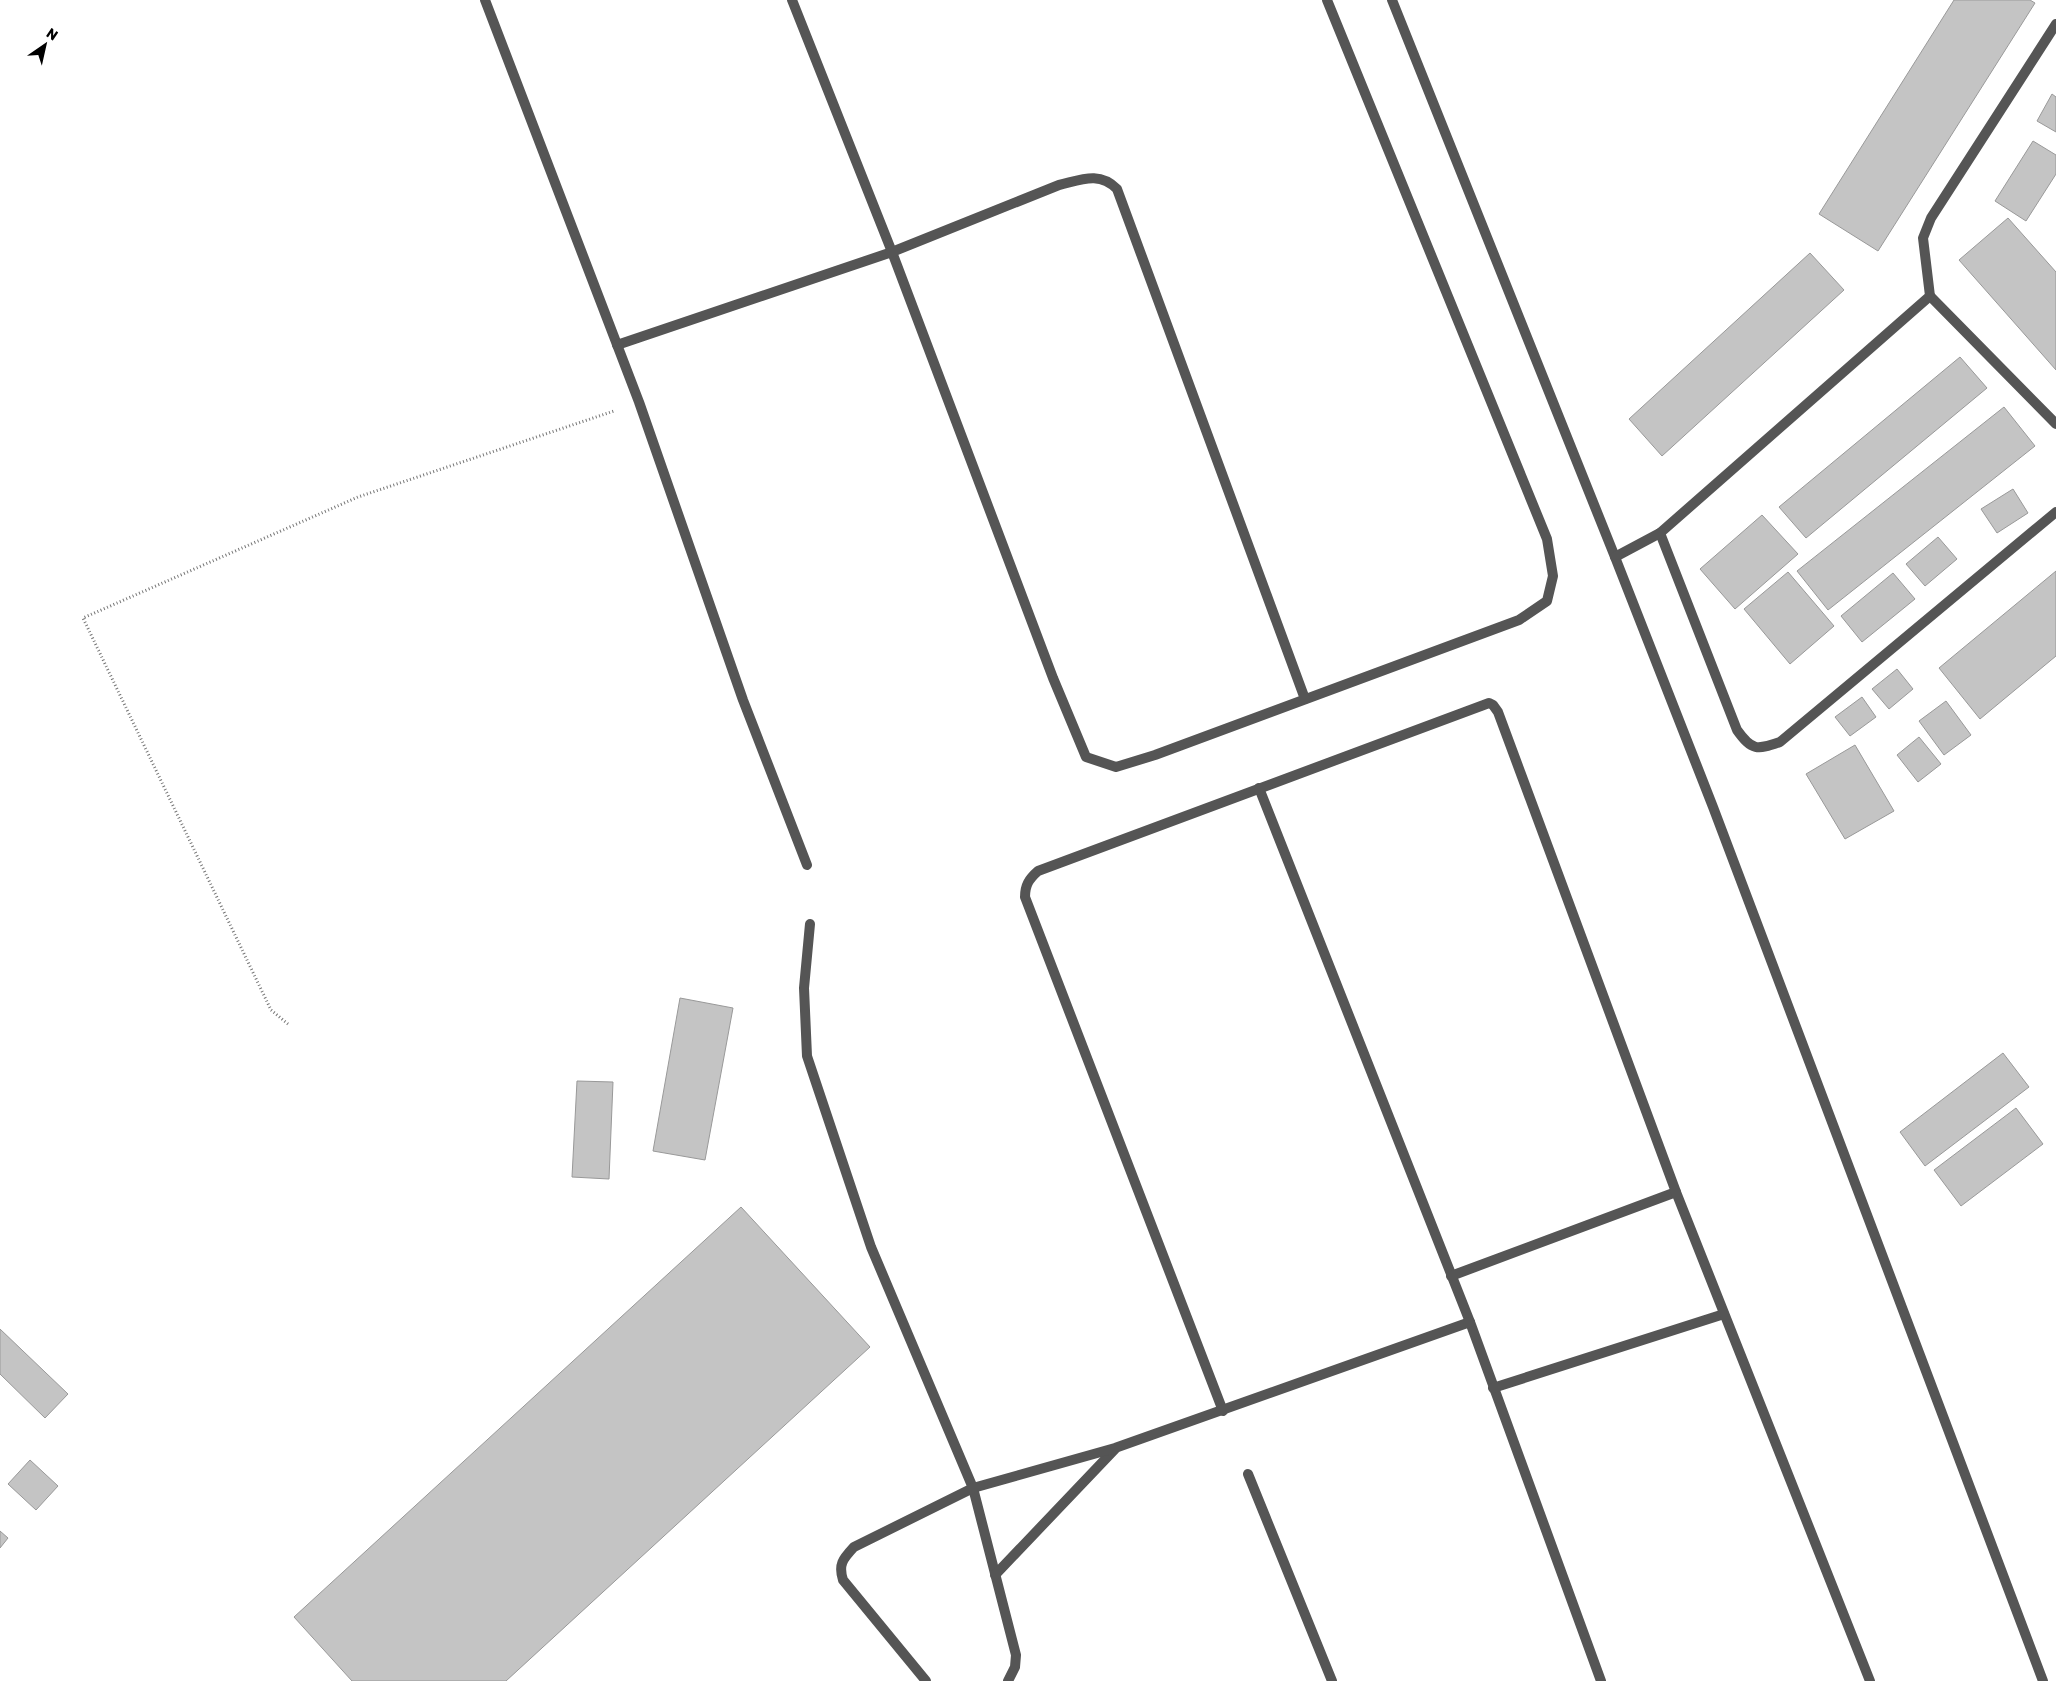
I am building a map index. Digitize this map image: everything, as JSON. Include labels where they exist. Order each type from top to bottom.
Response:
[{"type":"street","points":[[485,0],[639,402],[743,700],[807,865]]},
{"type":"street","points":[[792,0],[892,252],[1053,678],[1086,757],[1116,767],[1154,755],[1520,620],[1547,601],[1553,576],[1547,539],[1327,0]]},
{"type":"street","points":[[1392,0],[1720,825],[2043,1681]]},
{"type":"street","points":[[2056,24],[1931,218],[1923,238],[1930,296],[2056,424]]},
{"type":"street","points":[[617,345],[892,252],[1059,185],[1086,178],[1109,181],[1117,189],[1305,700]]},
{"type":"street","points":[[1615,557],[1660,533],[1930,296]]},
{"type":"street","points":[[1660,533],[1737,730],[1751,746],[1759,748],[1780,742],[2056,512]]},
{"type":"street","points":[[1223,1411],[1025,897],[1025,888],[1030,878],[1038,871],[1488,703],[1493,705],[1498,712],[1676,1192],[1870,1681]]},
{"type":"street","points":[[1259,788],[1470,1322],[1600,1681]]},
{"type":"street","points":[[810,924],[804,988],[807,1056],[871,1247],[973,1488],[1016,1655],[1015,1667],[1008,1681]]},
{"type":"street","points":[[1451,1276],[1676,1192]]},
{"type":"street","points":[[1493,1388],[1724,1314]]},
{"type":"street","points":[[926,1681],[843,1580],[840,1570],[844,1558],[854,1547],[973,1488],[1115,1448],[1470,1322]]},
{"type":"street","points":[[996,1575],[1115,1448]]},
{"type":"street","points":[[1248,1474],[1332,1681]]},
{"type":"path","points":[[288,1024],[271,1010],[83,618],[358,497],[639,402]]},
{"type":"building","points":[[1954,0],[2030,0],[2035,3],[1878,251],[1819,214]]},
{"type":"building","points":[[2052,94],[2056,97],[2056,132],[2037,121]]},
{"type":"building","points":[[2033,141],[2056,155],[2056,174],[2026,221],[1995,201]]},
{"type":"building","points":[[2008,218],[2056,272],[2056,370],[1959,260]]},
{"type":"building","points":[[1810,253],[1844,290],[1662,456],[1629,419]]},
{"type":"building","points":[[1960,357],[1987,388],[1806,538],[1779,507]]},
{"type":"building","points":[[2004,407],[2035,446],[1828,610],[1797,571]]},
{"type":"building","points":[[2013,489],[2028,513],[1997,533],[1981,509]]},
{"type":"building","points":[[1762,515],[1798,554],[1735,609],[1700,569]]},
{"type":"building","points":[[1938,537],[1957,559],[1925,586],[1906,564]]},
{"type":"building","points":[[2056,571],[2056,656],[1980,719],[1939,668]]},
{"type":"building","points":[[1788,572],[1834,626],[1790,664],[1744,609]]},
{"type":"building","points":[[1893,573],[1915,599],[1862,642],[1841,616]]},
{"type":"building","points":[[1897,669],[1913,689],[1889,709],[1872,689]]},
{"type":"building","points":[[1862,697],[1876,717],[1850,736],[1835,717]]},
{"type":"building","points":[[1946,701],[1971,735],[1944,755],[1919,721]]},
{"type":"building","points":[[1919,737],[1941,764],[1918,782],[1897,755]]},
{"type":"building","points":[[1855,745],[1894,811],[1845,839],[1806,774]]},
{"type":"building","points":[[680,998],[733,1008],[705,1160],[653,1151]]},
{"type":"building","points":[[2003,1053],[2029,1087],[1925,1166],[1900,1132]]},
{"type":"building","points":[[577,1081],[613,1082],[609,1179],[572,1177]]},
{"type":"building","points":[[2016,1108],[2043,1144],[1961,1206],[1934,1170]]},
{"type":"building","points":[[741,1207],[870,1347],[506,1681],[352,1681],[294,1617]]},
{"type":"building","points":[[0,1329],[68,1394],[45,1418],[0,1374]]},
{"type":"building","points":[[30,1460],[58,1486],[36,1510],[8,1484]]},
{"type":"building","points":[[0,1531],[8,1538],[0,1548]]}]
